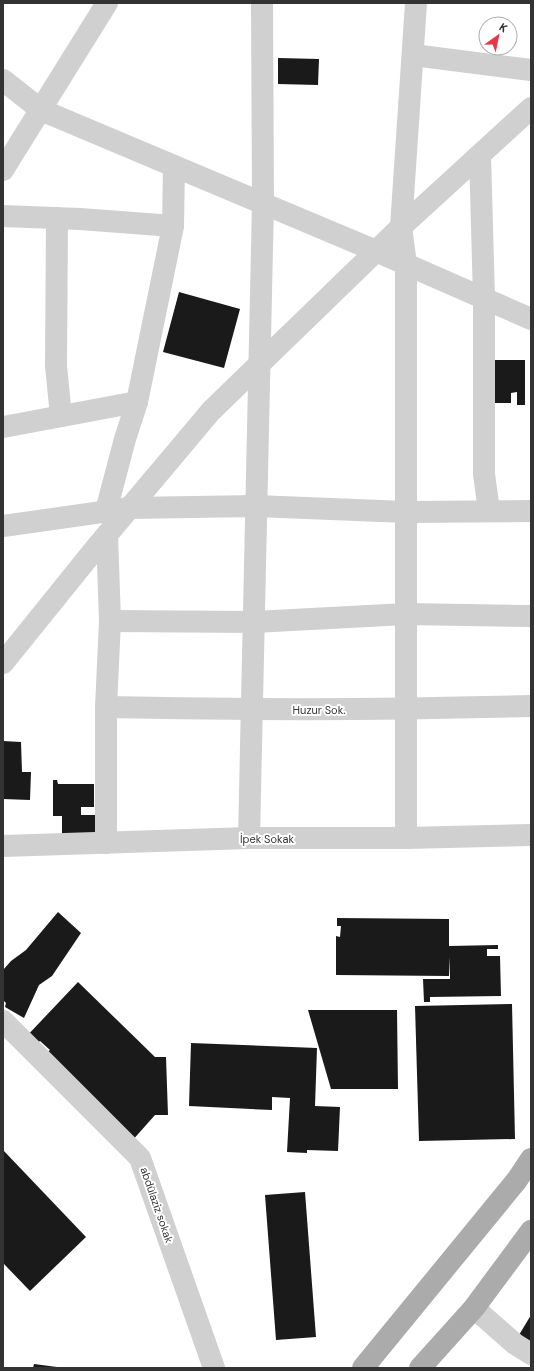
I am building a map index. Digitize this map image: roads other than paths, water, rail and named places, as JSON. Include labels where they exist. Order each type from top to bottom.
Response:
[{"type":"main road","points":[[363,1368],[517,1180],[531,1159]]},
{"type":"main road","points":[[420,1368],[474,1308],[531,1231]]},
{"type":"street","points":[[3,170],[107,3]]},
{"type":"street","points":[[249,838],[263,203],[262,3]]},
{"type":"street","points":[[406,838],[406,264],[401,227],[416,3]]},
{"type":"street","points":[[413,55],[531,70]]},
{"type":"street","points":[[3,80],[41,110],[531,318]]},
{"type":"street","points":[[3,663],[210,411],[401,227],[531,108]]},
{"type":"street","points":[[480,155],[484,298],[484,474],[489,511]]},
{"type":"street","points":[[106,511],[125,438],[137,402],[173,226],[174,166]]},
{"type":"street","points":[[3,216],[173,226]]},
{"type":"street","points":[[57,218],[56,366],[61,416]]},
{"type":"street","points":[[3,426],[137,402]]},
{"type":"street","points":[[3,526],[130,508],[256,506],[406,512],[531,511]]},
{"type":"street","points":[[106,843],[106,707],[110,621],[107,535]]},
{"type":"street","points":[[110,621],[254,622],[406,614],[531,616]]},
{"type":"street","name":"Huzur Sok.","points":[[106,707],[252,710],[406,709],[531,706]]},
{"type":"street","name":"İpek Sokak","points":[[3,846],[249,838],[406,838],[531,835]]},
{"type":"street","name":"abdülaziz sokak","points":[[3,1021],[140,1158],[214,1368]]},
{"type":"street","points":[[474,1308],[515,1344],[531,1354]]}]
